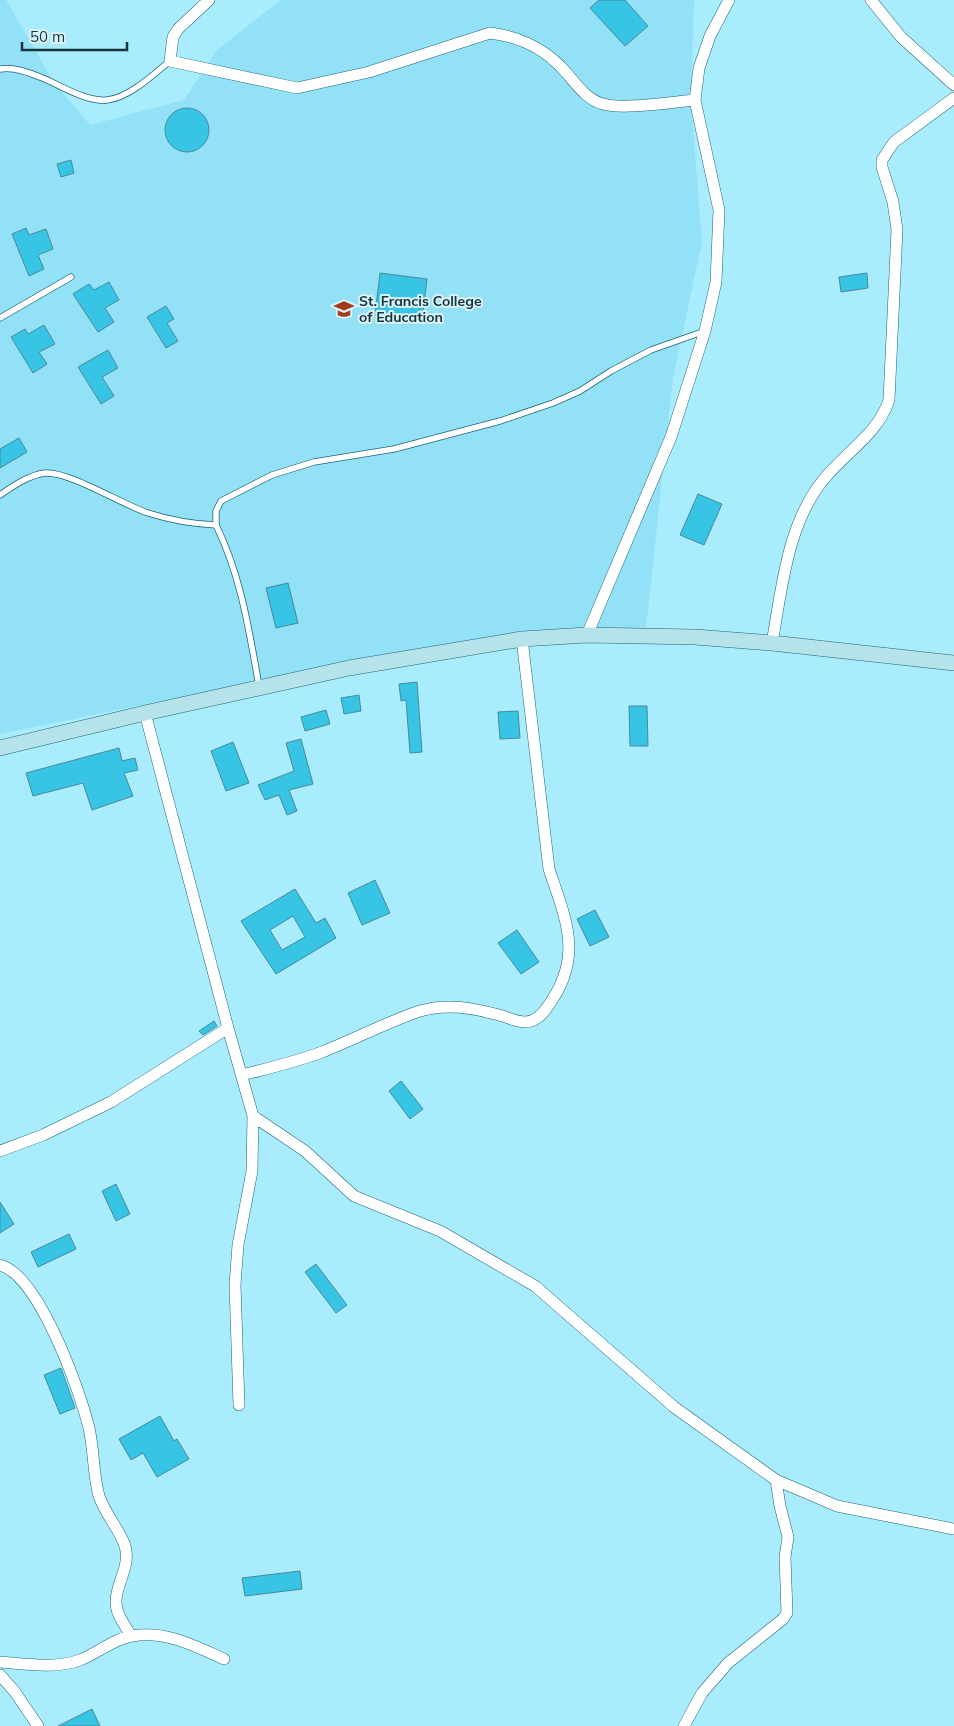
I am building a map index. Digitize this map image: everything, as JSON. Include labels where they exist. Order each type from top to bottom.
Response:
[{"type":"main road","points":[[0,748],[145,713],[349,668],[522,638],[586,635],[695,637],[772,643],[954,663]]},
{"type":"street","points":[[208,0],[178,29],[174,37],[170,61],[298,88],[322,84],[378,69],[490,33],[509,36],[542,50],[559,65],[588,98],[604,104],[694,100]]},
{"type":"street","points":[[586,635],[671,437],[705,330],[716,282],[719,210],[694,100],[699,68],[710,36],[729,0]]},
{"type":"street","points":[[871,0],[901,37],[954,85]]},
{"type":"street","points":[[772,643],[792,545],[804,509],[823,480],[884,416],[889,400],[892,318],[897,277],[897,230],[894,202],[882,167],[882,160],[894,142],[954,98]]},
{"type":"street","points":[[242,1075],[304,1058],[421,1011],[447,1007],[471,1008],[525,1022],[540,1017],[554,997],[566,973],[571,951],[546,850],[522,638]]},
{"type":"street","points":[[145,713],[228,1028],[254,1116],[252,1171],[238,1244],[235,1285],[239,1405]]},
{"type":"street","points":[[0,1151],[43,1135],[111,1102],[228,1028]]},
{"type":"street","points":[[254,1116],[305,1151],[354,1196],[440,1231],[535,1286],[674,1407],[776,1480],[837,1506],[954,1529]]},
{"type":"street","points":[[0,1265],[8,1267],[31,1292],[65,1358],[81,1398],[89,1429],[97,1488],[102,1505],[125,1545],[127,1559],[115,1601],[118,1615],[131,1636]]},
{"type":"street","points":[[684,1726],[702,1693],[728,1663],[783,1619],[787,1613],[785,1557],[788,1537],[776,1480]]},
{"type":"street","points":[[0,1662],[49,1665],[79,1660],[114,1642],[131,1636],[151,1635],[182,1640],[224,1659]]},
{"type":"street","points":[[0,1675],[15,1692],[38,1726]]},
{"type":"lane","points":[[0,68],[10,68],[30,73],[87,97],[108,100],[136,88],[170,61]]},
{"type":"lane","points":[[0,318],[72,277]]},
{"type":"lane","points":[[260,689],[244,602],[227,548],[216,525],[216,511],[221,501],[272,476],[314,462],[394,449],[500,421],[553,403],[580,391],[611,371],[651,350],[705,330]]},
{"type":"lane","points":[[0,494],[23,481],[46,473],[74,480],[147,513],[198,524],[216,525]]},
{"type":"shaded area","name":"St. Francis College of Education","points":[[0,0],[6,0],[54,83],[90,125],[184,100],[217,50],[281,0],[694,0],[691,102],[702,242],[673,377],[646,629],[365,659],[0,734]]},
{"type":"building","points":[[599,0],[625,0],[648,26],[625,46],[590,8]]},
{"type":"building","points":[[191,108],[203,114],[208,121],[208,139],[203,146],[196,151],[183,152],[175,149],[168,142],[165,126],[168,118],[175,111]]},
{"type":"building","points":[[71,160],[74,173],[61,177],[57,164]]},
{"type":"building","points":[[26,228],[29,235],[46,229],[53,249],[38,255],[44,269],[29,276],[12,234]]},
{"type":"building","points":[[380,273],[427,279],[422,320],[375,315]]},
{"type":"building","points":[[867,273],[868,288],[841,292],[839,277]]},
{"type":"building","points":[[109,282],[119,300],[105,308],[114,322],[98,332],[73,294],[89,284],[94,290]]},
{"type":"building","points":[[166,306],[174,319],[167,323],[178,341],[166,348],[147,317]]},
{"type":"building","points":[[44,325],[55,344],[39,352],[47,364],[33,373],[11,337],[25,329],[28,334]]},
{"type":"building","points":[[108,350],[118,368],[102,377],[114,396],[101,404],[78,367]]},
{"type":"building","points":[[19,438],[27,452],[0,468],[0,449]]},
{"type":"building","points":[[698,494],[722,504],[704,545],[680,535]]},
{"type":"building","points":[[288,583],[298,623],[276,628],[266,588]]},
{"type":"building","points":[[417,682],[422,752],[410,753],[406,700],[401,701],[399,684]]},
{"type":"building","points":[[359,695],[361,711],[344,714],[341,698]]},
{"type":"building","points":[[629,706],[647,706],[648,746],[630,746]]},
{"type":"building","points":[[326,710],[330,724],[305,731],[301,717]]},
{"type":"building","points":[[518,711],[520,738],[500,739],[498,712]]},
{"type":"building","points":[[301,739],[313,784],[289,790],[297,811],[287,815],[279,795],[265,800],[258,785],[294,771],[286,743]]},
{"type":"building","points":[[233,742],[249,783],[226,791],[211,751]]},
{"type":"building","points":[[119,748],[122,761],[135,758],[138,770],[124,773],[133,796],[92,810],[83,783],[33,796],[26,773]]},
{"type":"building","points":[[375,880],[390,913],[362,925],[348,893]]},
{"type":"building","points":[[295,889],[316,923],[325,918],[336,938],[276,974],[241,921]],"holes":[[[293,916],[305,937],[282,950],[270,930]]]},
{"type":"building","points":[[595,910],[609,937],[590,946],[577,919]]},
{"type":"building","points":[[517,930],[539,962],[521,974],[498,943]]},
{"type":"building","points":[[214,1021],[217,1026],[203,1035],[199,1031]]},
{"type":"building","points":[[401,1081],[423,1109],[410,1119],[389,1091]]},
{"type":"building","points":[[116,1184],[130,1214],[116,1221],[102,1191]]},
{"type":"building","points":[[0,1202],[14,1224],[0,1233]]},
{"type":"building","points":[[69,1234],[76,1249],[38,1267],[31,1252]]},
{"type":"building","points":[[316,1264],[347,1305],[336,1313],[305,1272]]},
{"type":"building","points":[[61,1368],[75,1408],[60,1414],[44,1375]]},
{"type":"building","points":[[160,1416],[174,1441],[177,1439],[189,1459],[157,1477],[143,1453],[131,1460],[119,1439]]},
{"type":"building","points":[[300,1571],[302,1589],[245,1596],[242,1578]]},
{"type":"building","points":[[92,1709],[100,1726],[58,1726]]},
{"type":"place","name":"St. Francis College of Education","points":[[344,309]]}]
